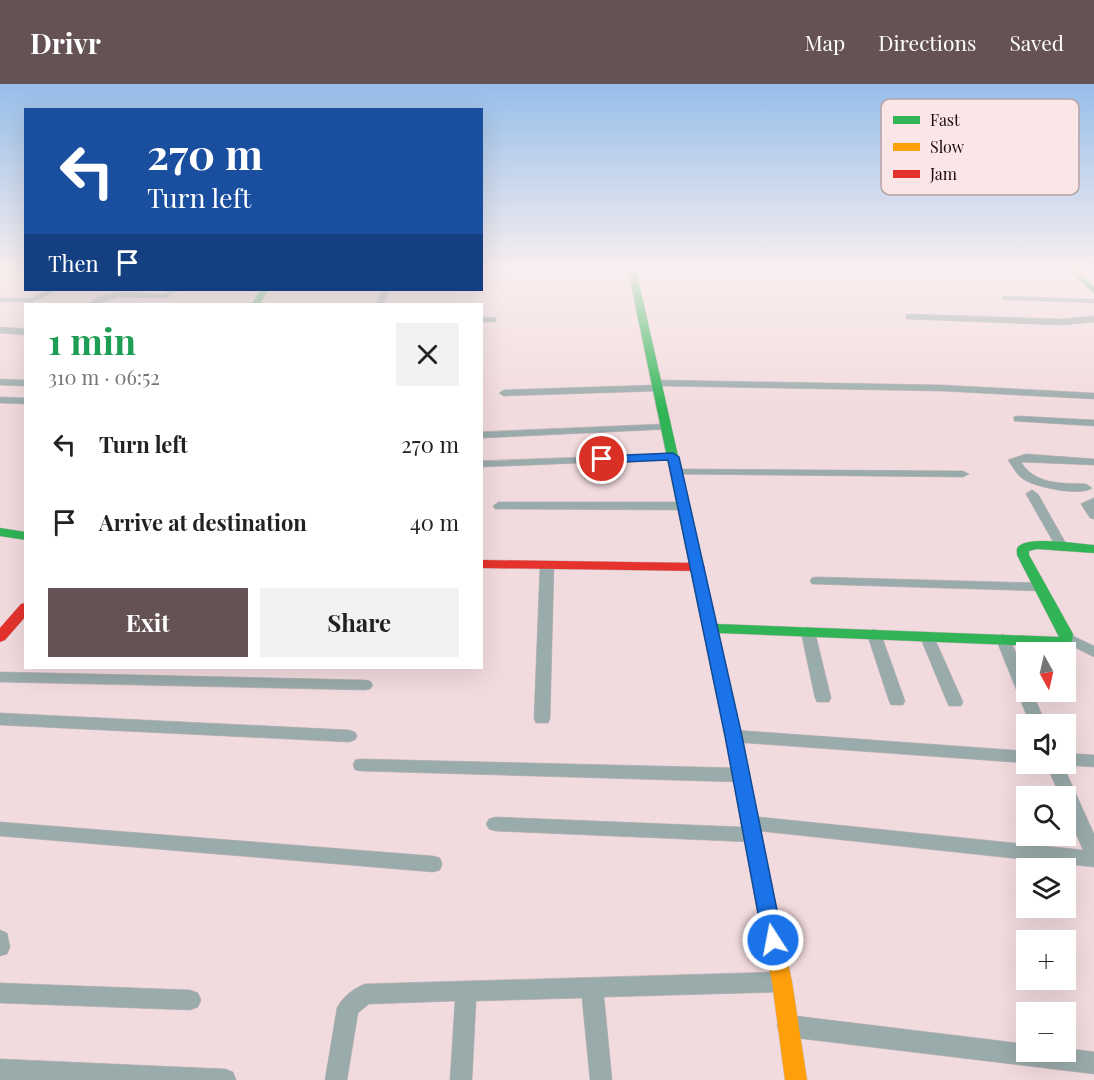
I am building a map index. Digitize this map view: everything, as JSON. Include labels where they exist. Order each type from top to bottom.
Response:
[{"type":"street","points":[[642,316],[733,736],[782,982],[796,1080]]},
{"type":"street","points":[[909,317],[1061,322],[1094,319]]},
{"type":"street","points":[[483,320],[493,320]]},
{"type":"street","points":[[0,330],[24,332]]},
{"type":"street","points":[[0,382],[24,383]]},
{"type":"street","points":[[504,393],[657,386],[942,388],[1094,396]]},
{"type":"street","points":[[0,400],[24,401]]},
{"type":"street","points":[[1018,419],[1094,423]]},
{"type":"street","points":[[483,435],[666,427]]},
{"type":"street","points":[[483,464],[673,457]]},
{"type":"street","points":[[1086,488],[1035,482],[1027,478],[1014,460],[1026,457],[1094,462]]},
{"type":"street","points":[[676,472],[963,474]]},
{"type":"street","points":[[1032,494],[1062,547]]},
{"type":"street","points":[[1094,502],[1087,504],[1094,515]]},
{"type":"street","points":[[499,506],[684,506]]},
{"type":"street","points":[[0,532],[24,536]]},
{"type":"street","points":[[1094,549],[1036,544],[1023,549],[1023,555],[1067,638],[1094,652]]},
{"type":"street","points":[[483,564],[698,567]]},
{"type":"street","points":[[543,719],[547,565]]},
{"type":"street","points":[[816,581],[1040,587]]},
{"type":"street","points":[[0,637],[24,609]]},
{"type":"street","points":[[711,628],[1053,642],[1067,638]]},
{"type":"street","points":[[808,632],[823,698]]},
{"type":"street","points":[[874,634],[897,701]]},
{"type":"street","points":[[927,637],[955,702]]},
{"type":"street","points":[[1003,639],[1034,714]]},
{"type":"street","points":[[0,677],[365,685]]},
{"type":"street","points":[[0,719],[350,736]]},
{"type":"street","points":[[733,736],[1016,756]]},
{"type":"street","points":[[1076,759],[1094,760]]},
{"type":"street","points":[[361,765],[740,775]]},
{"type":"street","points":[[1058,774],[1094,854]]},
{"type":"street","points":[[495,824],[751,829],[1094,859]]},
{"type":"street","points":[[0,829],[433,864]]},
{"type":"street","points":[[0,939],[0,948]]},
{"type":"street","points":[[336,1080],[348,1008],[365,994],[782,982]]},
{"type":"street","points":[[592,988],[601,1080]]},
{"type":"street","points":[[461,1080],[466,992]]},
{"type":"street","points":[[0,993],[190,1000]]},
{"type":"street","points":[[788,1026],[1094,1063]]},
{"type":"street","points":[[0,1070],[225,1080]]},
{"type":"traffic: fast","points":[[642,316],[733,736],[767,909]]},
{"type":"traffic: fast","points":[[0,532],[24,536]]},
{"type":"traffic: fast","points":[[711,628],[1062,642],[1067,638],[1066,634],[1023,555],[1023,549],[1036,545],[1094,549]]},
{"type":"traffic: slow","points":[[767,909],[782,982],[796,1080]]},
{"type":"traffic: jam","points":[[483,564],[698,567]]},
{"type":"traffic: jam","points":[[0,637],[24,609]]},
{"type":"route","points":[[602,459],[673,457],[733,736],[773,940]]}]
